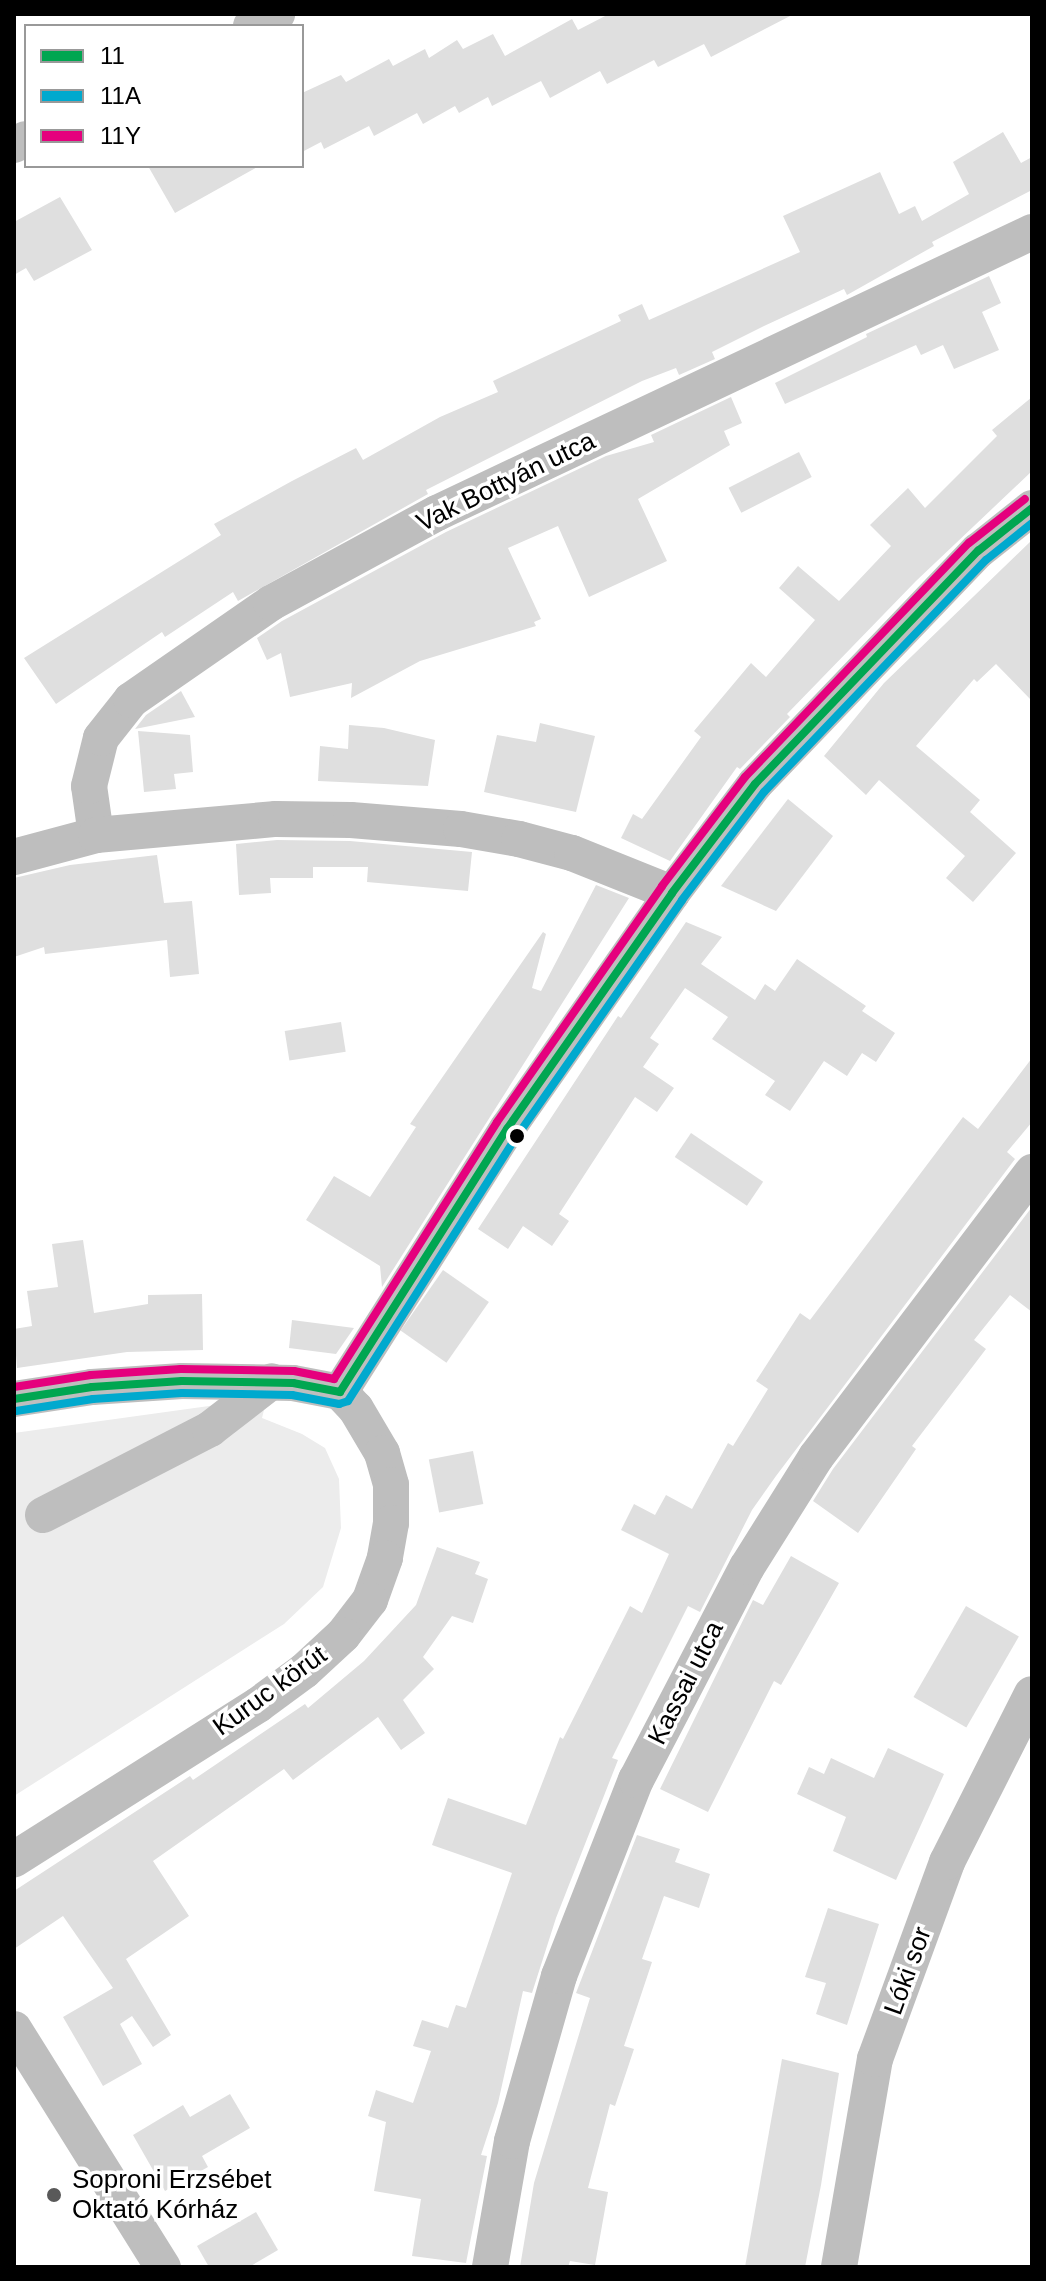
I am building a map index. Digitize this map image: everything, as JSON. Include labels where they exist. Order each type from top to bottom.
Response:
[{"type":"street","points":[[255,24],[277,14]]},
{"type":"street","name":"Vak Bottyán utca","points":[[96,835],[89,786],[101,738],[131,700],[271,603],[437,513],[966,267],[1032,232]]},
{"type":"street","points":[[14,1399],[92,1387],[272,1381],[340,1392],[507,1129],[672,893],[755,784],[978,551],[1032,508]]},
{"type":"street","points":[[14,857],[96,835],[276,819],[351,820],[461,829],[519,839],[572,853],[672,893]]},
{"type":"street","name":"Kassai utca","points":[[490,2267],[512,2141],[559,1976],[636,1780],[747,1567],[816,1457],[1032,1172]]},
{"type":"street","points":[[43,1515],[210,1429],[272,1381]]},
{"type":"street","name":"Kuruc körút","points":[[14,1859],[269,1697],[343,1635],[370,1600],[385,1558],[391,1523],[391,1485],[382,1453],[356,1409],[340,1392]]},
{"type":"street","name":"Lóki sor","points":[[839,2267],[875,2059],[947,1862],[1032,1694]]},
{"type":"street","points":[[14,2029],[163,2267]]},
{"type":"shaded area","points":[[267,1398],[262,1418],[302,1434],[325,1448],[339,1479],[341,1528],[323,1587],[284,1624],[14,1796],[14,1433]]},
{"type":"building","points":[[609,14],[794,14],[711,57],[704,44],[658,67],[654,60],[607,84],[600,71],[550,98],[541,81],[492,106],[488,97],[459,113],[455,106],[423,124],[417,113],[374,136],[369,126],[324,149],[321,142],[304,151],[304,92],[341,75],[346,82],[389,59],[393,66],[425,49],[429,58],[457,40],[463,49],[493,34],[505,56],[572,19],[578,30]]},
{"type":"building","points":[[1003,132],[1021,163],[1032,157],[1032,190],[932,242],[934,246],[847,295],[844,289],[764,326],[712,352],[715,359],[679,375],[676,368],[642,381],[426,490],[428,494],[238,601],[233,592],[165,637],[162,632],[56,704],[24,658],[221,535],[214,524],[292,481],[356,448],[363,460],[440,417],[498,392],[493,381],[621,321],[618,315],[642,304],[649,320],[800,252],[783,216],[880,172],[899,214],[915,206],[922,221],[969,194],[953,162]]},
{"type":"building","points":[[149,168],[255,168],[175,213]]},
{"type":"building","points":[[60,197],[92,250],[34,281],[26,268],[14,275],[14,222]]},
{"type":"building","points":[[989,276],[1001,303],[982,312],[999,350],[954,369],[943,345],[921,355],[916,345],[785,404],[775,383],[867,337],[866,334]]},
{"type":"building","points":[[731,397],[742,423],[724,431],[730,445],[638,499],[667,561],[589,597],[558,526],[508,548],[541,619],[534,622],[536,626],[420,661],[351,698],[352,683],[290,697],[281,653],[267,660],[257,638],[282,621],[446,532],[606,456],[654,442],[651,435]]},
{"type":"building","points":[[1032,397],[1032,471],[916,581],[787,714],[790,717],[740,769],[737,767],[670,861],[621,838],[633,814],[642,819],[701,737],[694,731],[751,663],[766,677],[815,620],[779,588],[798,566],[839,601],[891,546],[870,525],[908,488],[925,508],[997,436],[992,430]]},
{"type":"building","points":[[799,452],[812,477],[741,513],[729,488]]},
{"type":"building","points":[[1032,540],[1032,701],[996,664],[977,682],[974,679],[916,746],[980,800],[970,812],[1016,853],[973,902],[946,878],[965,856],[879,780],[866,795],[824,756],[884,683]]},
{"type":"building","points":[[181,691],[195,717],[135,729],[146,715]]},
{"type":"building","points":[[540,723],[595,736],[576,812],[484,792],[497,735],[536,742]]},
{"type":"building","points":[[349,725],[384,728],[435,740],[428,786],[318,781],[320,746],[348,749]]},
{"type":"building","points":[[138,731],[190,735],[193,772],[174,774],[176,789],[144,792]]},
{"type":"building","points":[[788,799],[833,836],[776,911],[721,886]]},
{"type":"building","points":[[277,840],[350,841],[472,852],[468,891],[367,882],[368,867],[313,867],[313,878],[270,878],[271,893],[239,895],[236,844]]},
{"type":"building","points":[[157,855],[164,903],[192,901],[199,974],[170,977],[167,940],[45,954],[44,947],[14,957],[14,878],[70,865]]},
{"type":"building","points":[[596,885],[629,898],[382,1287],[380,1266],[306,1220],[334,1176],[370,1197],[416,1127],[410,1124],[543,932],[546,934],[532,988],[541,991]]},
{"type":"building","points":[[686,922],[722,937],[701,964],[755,1000],[765,984],[775,991],[797,959],[866,1006],[862,1011],[895,1033],[876,1062],[862,1053],[847,1076],[824,1061],[790,1111],[765,1095],[775,1081],[712,1039],[728,1017],[685,988],[650,1038],[659,1044],[643,1067],[674,1088],[657,1112],[635,1097],[559,1214],[569,1221],[552,1246],[523,1226],[508,1249],[478,1229],[618,1016],[621,1018]]},
{"type":"building","points":[[341,1022],[346,1052],[289,1061],[285,1031]]},
{"type":"building","points":[[1032,1058],[1032,1122],[1007,1152],[1015,1159],[752,1510],[700,1612],[688,1606],[612,1758],[618,1760],[556,1918],[532,1993],[523,1991],[498,2103],[481,2155],[487,2156],[466,2263],[412,2256],[421,2199],[374,2191],[386,2122],[368,2116],[376,2090],[413,2103],[431,2051],[413,2046],[422,2020],[448,2028],[456,2005],[466,2008],[512,1873],[432,1845],[448,1798],[526,1825],[560,1737],[563,1739],[630,1606],[642,1613],[669,1554],[621,1530],[634,1504],[655,1515],[666,1495],[692,1509],[728,1443],[733,1446],[768,1389],[756,1381],[800,1313],[810,1320],[963,1117],[978,1129]]},
{"type":"building","points":[[691,1133],[763,1182],[747,1206],[675,1157]]},
{"type":"building","points":[[1032,1207],[1032,1312],[1010,1295],[974,1340],[986,1349],[912,1446],[916,1449],[858,1533],[813,1501],[833,1469]]},
{"type":"building","points":[[83,1240],[94,1313],[148,1304],[148,1295],[202,1294],[203,1350],[127,1352],[17,1368],[14,1329],[32,1326],[27,1291],[58,1287],[52,1244]]},
{"type":"building","points":[[443,1270],[489,1302],[446,1363],[401,1331]]},
{"type":"building","points":[[292,1320],[354,1328],[336,1354],[289,1348]]},
{"type":"building","points":[[473,1451],[483,1504],[439,1513],[429,1460]]},
{"type":"building","points":[[437,1547],[480,1562],[475,1574],[488,1579],[473,1623],[452,1616],[423,1657],[434,1669],[403,1700],[425,1733],[401,1750],[378,1717],[293,1780],[284,1769],[153,1861],[189,1916],[126,1959],[171,2035],[153,2047],[132,2016],[120,2024],[142,2064],[103,2086],[63,2017],[113,1988],[63,1916],[14,1949],[14,1891],[190,1776],[193,1780],[305,1704],[308,1708],[364,1661],[416,1605]]},
{"type":"building","points":[[791,1556],[839,1583],[781,1685],[774,1681],[708,1812],[660,1789],[753,1600],[763,1605]]},
{"type":"building","points":[[966,1606],[1019,1636],[966,1727],[914,1697]]},
{"type":"building","points":[[888,1748],[944,1774],[896,1880],[833,1851],[846,1817],[797,1794],[809,1767],[824,1774],[831,1758],[874,1778]]},
{"type":"building","points":[[637,1835],[680,1849],[675,1862],[710,1874],[699,1908],[664,1896],[642,1959],[652,1962],[624,2046],[634,2049],[615,2106],[610,2104],[588,2188],[608,2192],[595,2265],[570,2261],[568,2267],[520,2267],[534,2183],[590,1998],[576,1993]]},
{"type":"building","points":[[828,1908],[879,1924],[847,2025],[816,2014],[826,1983],[805,1977]]},
{"type":"building","points":[[782,2059],[839,2073],[821,2185],[805,2267],[745,2267]]},
{"type":"building","points":[[230,2094],[250,2128],[202,2156],[208,2167],[165,2191],[133,2135],[183,2105],[190,2117]]},
{"type":"building","points":[[256,2212],[278,2250],[249,2267],[209,2267],[197,2246]]},
{"type":"transit line","name":"11Y","points":[[14,1387],[91,1375],[181,1369],[294,1371],[334,1379],[497,1122],[662,886],[745,777],[969,543],[1025,499]]},
{"type":"transit line","name":"11","points":[[14,1399],[92,1387],[182,1381],[293,1383],[340,1392],[507,1129],[672,893],[755,784],[978,551],[1032,508]]},
{"type":"transit line","name":"11A","points":[[16,1411],[93,1399],[182,1393],[292,1395],[339,1404],[348,1401],[517,1136],[682,900],[764,792],[986,560],[1032,523]]},
{"type":"place","name":"Soproni Erzsébet Oktató Kórház","points":[[54,2195]]}]
